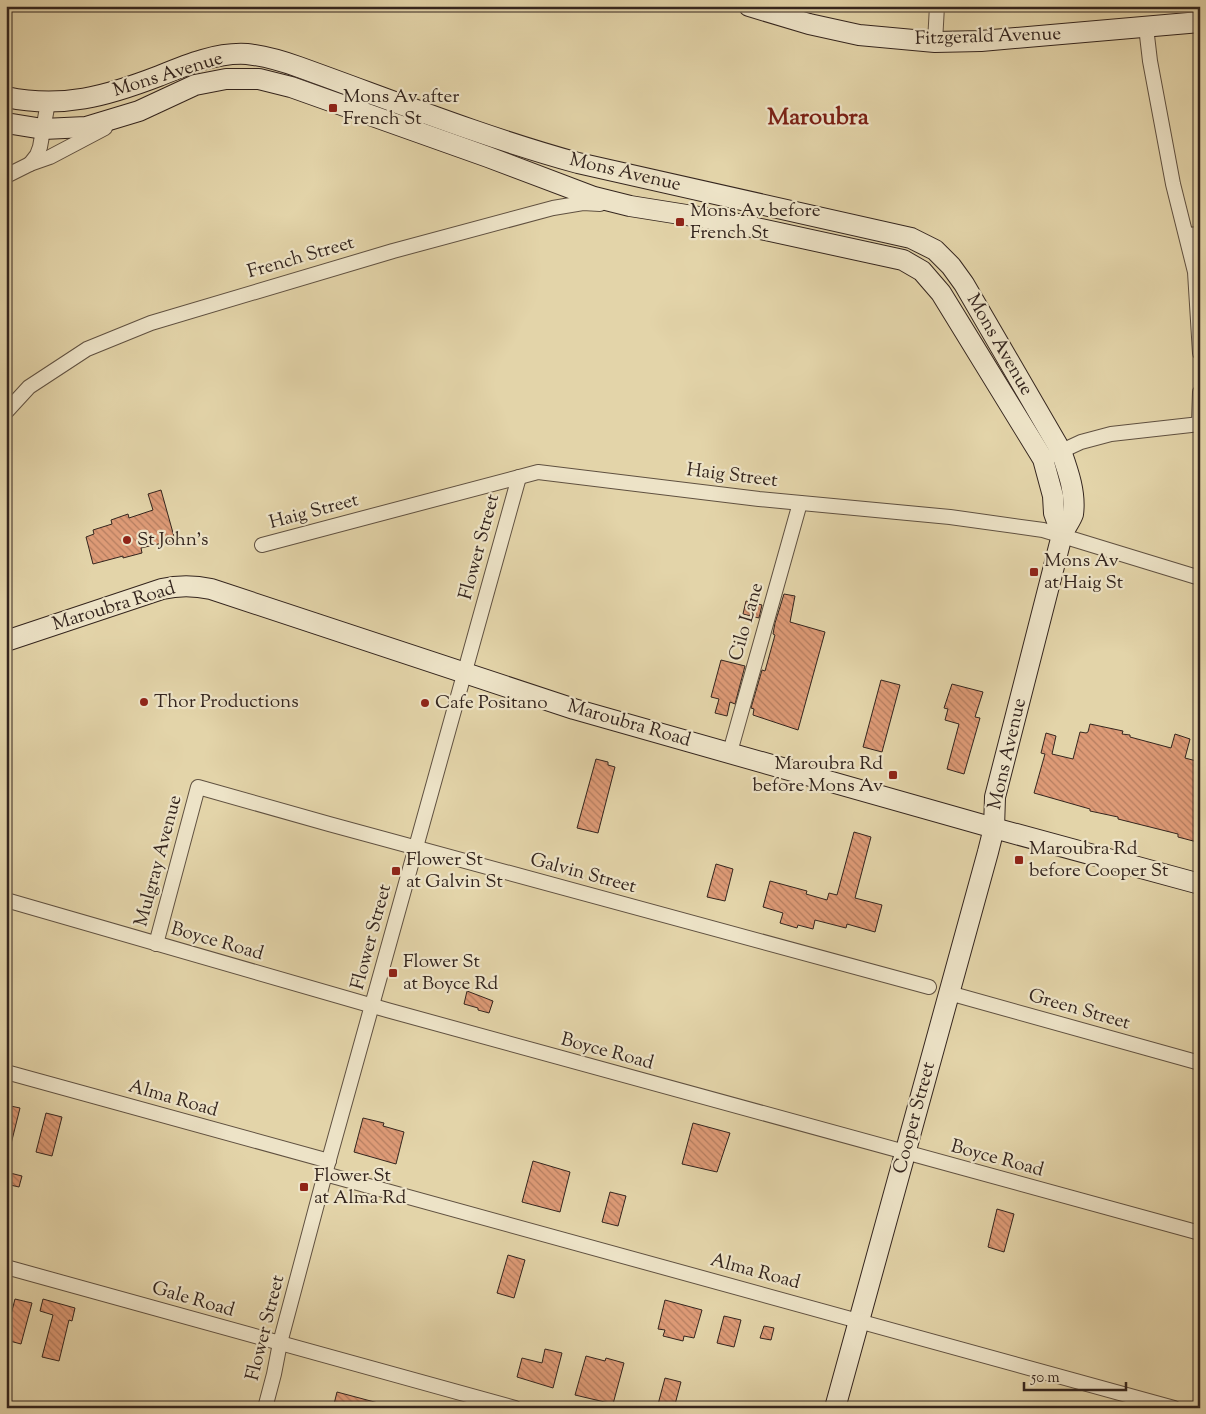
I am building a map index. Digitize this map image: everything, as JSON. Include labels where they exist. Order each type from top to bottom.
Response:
[{"type":"street","name":"Fitzgerald Avenue","points":[[749,6],[809,24],[859,35],[935,42],[982,41],[1200,22]]},
{"type":"street","points":[[935,42],[937,6]]},
{"type":"street","points":[[1146,27],[1150,61],[1171,175],[1193,235],[1200,353]]},
{"type":"street","name":"Mons Avenue","points":[[6,97],[24,101],[48,102],[82,100],[111,93],[189,64],[217,57],[246,54],[270,58],[299,67],[526,149],[578,163],[911,238],[935,250],[952,266],[964,284],[1052,455]]},
{"type":"street","name":"Mons Avenue","points":[[6,123],[43,129],[86,127],[139,110],[195,85],[226,79],[260,79],[291,87],[488,157],[594,198],[630,206],[710,218],[903,260],[922,271],[941,293],[1052,455],[1069,475],[1072,515],[1062,535],[995,798],[994,828]]},
{"type":"street","points":[[30,164],[38,155],[48,102]]},
{"type":"street","points":[[6,176],[30,164],[50,157],[139,110]]},
{"type":"street","name":"French Street","points":[[6,412],[29,387],[87,349],[152,322],[384,254],[553,208],[583,203],[630,206]]},
{"type":"street","points":[[1052,455],[1081,442],[1111,434],[1200,424],[1200,392]]},
{"type":"street","name":"Haig Street","points":[[262,545],[538,472],[800,503],[950,517],[1043,530],[1200,578]]},
{"type":"street","name":"Flower Street","points":[[265,1408],[280,1344],[329,1161],[519,477]]},
{"type":"street","name":"Cilo Lane","points":[[730,752],[800,503]]},
{"type":"street","name":"Maroubra Road","points":[[6,641],[162,589],[194,585],[227,594],[574,709],[994,828],[1200,884]]},
{"type":"street","name":"Galvin Street","points":[[198,787],[929,987]]},
{"type":"street","name":"Mulgray Avenue","points":[[156,944],[198,787]]},
{"type":"street","name":"Cooper Street","points":[[835,1408],[994,828]]},
{"type":"street","name":"Boyce Road","points":[[6,900],[373,1006],[906,1154],[1200,1233]]},
{"type":"street","name":"Green Street","points":[[949,993],[1200,1063]]},
{"type":"street","name":"Alma Road","points":[[6,1072],[329,1161]]},
{"type":"street","name":"Alma Road","points":[[326,1174],[1174,1408]]},
{"type":"street","name":"Gale Road","points":[[6,1266],[280,1344],[515,1408]]},
{"type":"building","points":[[161,490],[175,540],[141,548],[142,553],[93,564],[86,537],[94,534],[93,530],[112,524],[111,520],[128,514],[129,518],[153,510],[148,494]]},
{"type":"building","points":[[784,594],[795,596],[790,622],[825,632],[798,730],[753,715],[754,709],[751,708],[762,670],[765,671],[775,635],[773,634],[775,623]]},
{"type":"building","points":[[746,601],[762,605],[759,618],[743,614]]},
{"type":"building","points":[[721,660],[745,666],[735,704],[730,702],[727,716],[715,713],[719,699],[711,697]]},
{"type":"building","points":[[881,680],[900,685],[882,752],[863,747]]},
{"type":"building","points":[[952,684],[983,692],[975,717],[980,718],[964,774],[947,769],[959,724],[945,720],[948,709],[944,708]]},
{"type":"building","points":[[1090,724],[1123,731],[1122,734],[1130,735],[1130,737],[1171,748],[1175,734],[1190,739],[1185,758],[1200,762],[1200,830],[1197,842],[1178,837],[1178,834],[1118,819],[1118,817],[1090,811],[1090,809],[1034,793],[1045,754],[1041,753],[1046,733],[1056,736],[1052,754],[1073,759],[1080,732],[1088,732]]},
{"type":"building","points":[[596,759],[608,762],[608,765],[615,767],[598,833],[577,828]]},
{"type":"building","points":[[854,832],[871,837],[855,898],[882,905],[875,932],[847,924],[846,928],[815,920],[813,929],[798,925],[797,928],[780,923],[783,913],[763,907],[770,881],[807,891],[806,894],[827,900],[829,893],[837,895]]},
{"type":"building","points":[[716,864],[733,869],[725,901],[707,897]]},
{"type":"building","points":[[467,991],[493,1001],[489,1013],[464,1004]]},
{"type":"building","points":[[6,1105],[20,1108],[10,1148],[6,1147]]},
{"type":"building","points":[[46,1113],[62,1117],[52,1156],[36,1152]]},
{"type":"building","points":[[363,1118],[384,1123],[383,1126],[404,1132],[396,1164],[354,1152]]},
{"type":"building","points":[[693,1123],[730,1133],[717,1172],[682,1164]]},
{"type":"building","points":[[533,1161],[570,1172],[560,1212],[522,1202]]},
{"type":"building","points":[[6,1172],[22,1176],[19,1187],[6,1184]]},
{"type":"building","points":[[610,1192],[626,1196],[618,1226],[602,1222]]},
{"type":"building","points":[[997,1209],[1014,1214],[1004,1252],[988,1247]]},
{"type":"building","points":[[508,1255],[525,1260],[514,1298],[497,1293]]},
{"type":"building","points":[[15,1299],[32,1303],[21,1344],[6,1340]]},
{"type":"building","points":[[43,1299],[75,1308],[72,1321],[69,1320],[59,1361],[42,1357],[53,1315],[40,1311]]},
{"type":"building","points":[[665,1300],[702,1310],[694,1338],[684,1336],[683,1341],[663,1336],[665,1330],[658,1329]]},
{"type":"building","points":[[724,1316],[741,1320],[734,1347],[717,1343]]},
{"type":"building","points":[[764,1326],[774,1328],[771,1340],[760,1338]]},
{"type":"building","points":[[545,1349],[562,1353],[553,1388],[517,1377],[522,1358],[542,1363]]},
{"type":"building","points":[[586,1356],[605,1361],[606,1358],[624,1363],[613,1404],[575,1395]]},
{"type":"building","points":[[665,1378],[681,1382],[674,1408],[657,1408]]},
{"type":"building","points":[[337,1392],[382,1404],[382,1408],[333,1408]]},
{"type":"place","name":"Mons Av after French St","points":[[333,108]]},
{"type":"place","name":"Mons Av before French St","points":[[680,222]]},
{"type":"place","name":"St John's","points":[[127,540]]},
{"type":"place","name":"Mons Av at Haig St","points":[[1034,572]]},
{"type":"place","name":"Thor Productions","points":[[144,702]]},
{"type":"place","name":"Cafe Positano","points":[[425,703]]},
{"type":"place","name":"Maroubra Rd before Mons Av","points":[[893,775]]},
{"type":"place","name":"Maroubra Rd before Cooper St","points":[[1019,860]]},
{"type":"place","name":"Flower St at Galvin St","points":[[396,871]]},
{"type":"place","name":"Flower St at Boyce Rd","points":[[393,973]]},
{"type":"place","name":"Flower St at Alma Rd","points":[[304,1187]]},
{"type":"district","name":"Maroubra","points":[[818,118]]}]
